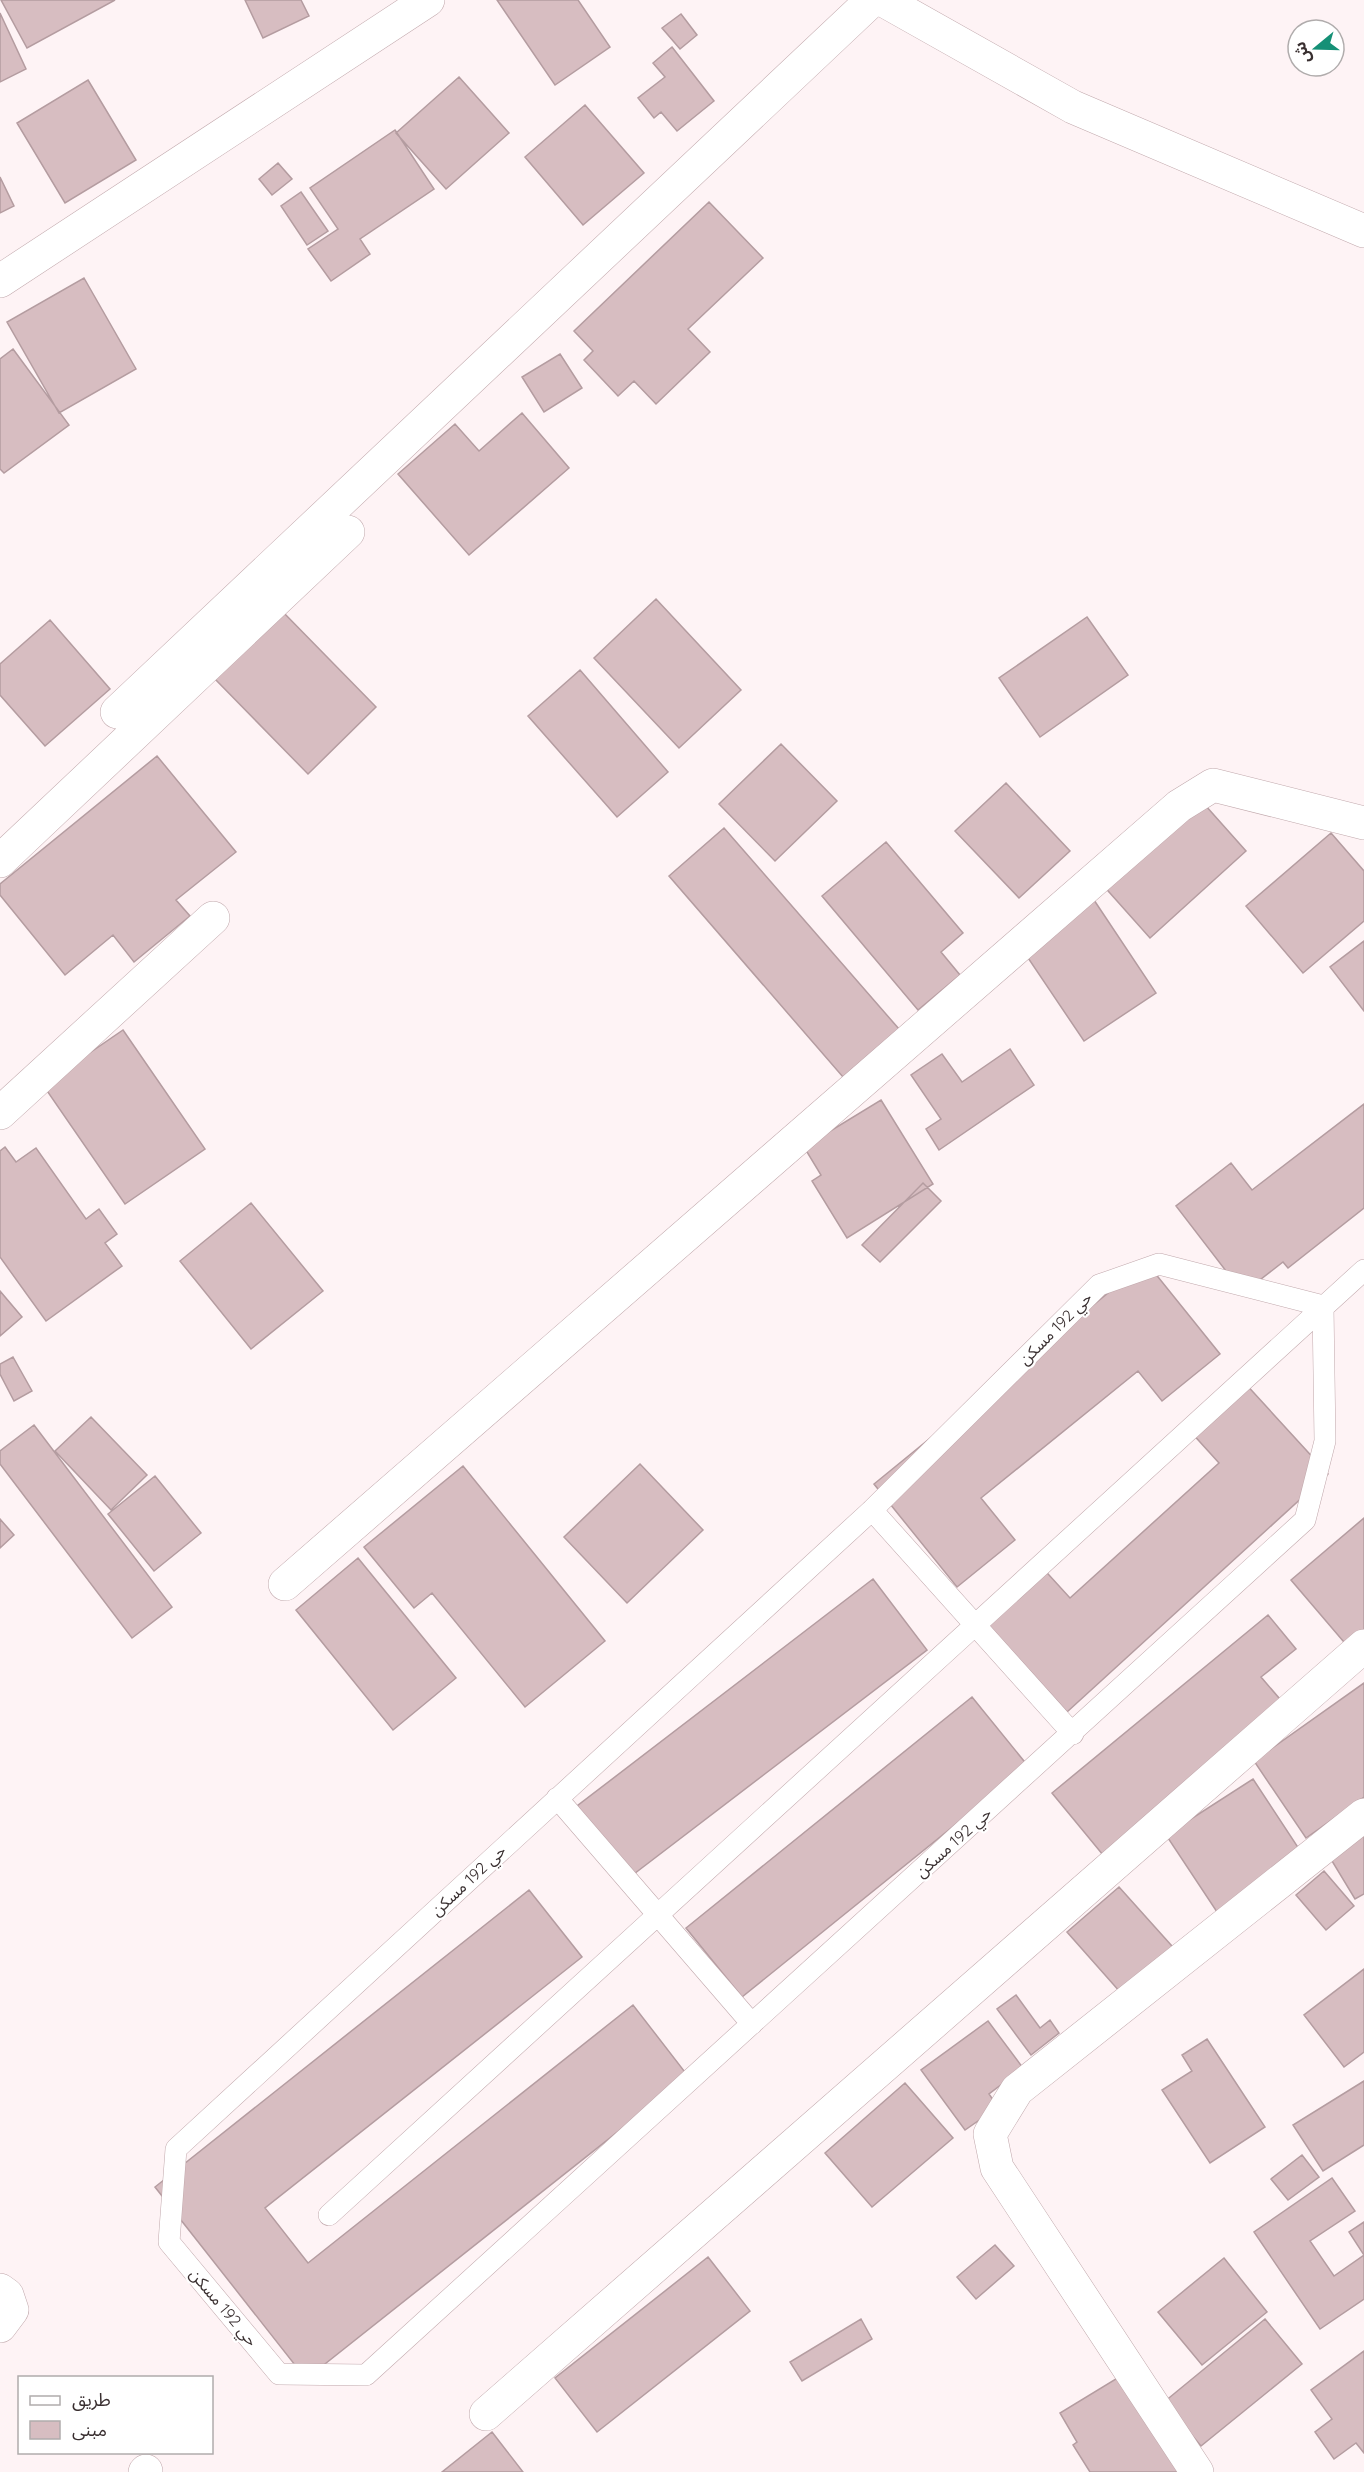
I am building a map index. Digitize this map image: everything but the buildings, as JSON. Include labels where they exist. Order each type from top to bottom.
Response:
[{"type":"street","points":[[0,281],[428,0]]},
{"type":"street","points":[[117,712],[872,0]]},
{"type":"street","points":[[883,0],[1073,106],[1363,228]]},
{"type":"street","points":[[0,861],[348,532]]},
{"type":"street","points":[[285,1584],[1179,806],[1213,785],[1364,823]]},
{"type":"street","points":[[0,1113],[213,918]]},
{"type":"street","points":[[486,2415],[1364,1646]]},
{"type":"street","points":[[1197,2472],[997,2168],[990,2134],[1017,2090],[1364,1815]]},
{"type":"street","points":[[0,2290],[7,2295],[12,2310],[0,2326]]},
{"type":"lane","name":"حي 192 مسكن","points":[[1159,1264],[1323,1306],[1324,1441],[1305,1520],[1073,1734],[366,2375],[279,2374],[169,2242],[176,2149],[872,1510],[1099,1285],[1159,1264]]},
{"type":"lane","points":[[329,2215],[1364,1270]]},
{"type":"lane","points":[[872,1510],[1073,1734]]},
{"type":"lane","points":[[557,1798],[752,2024]]}]
